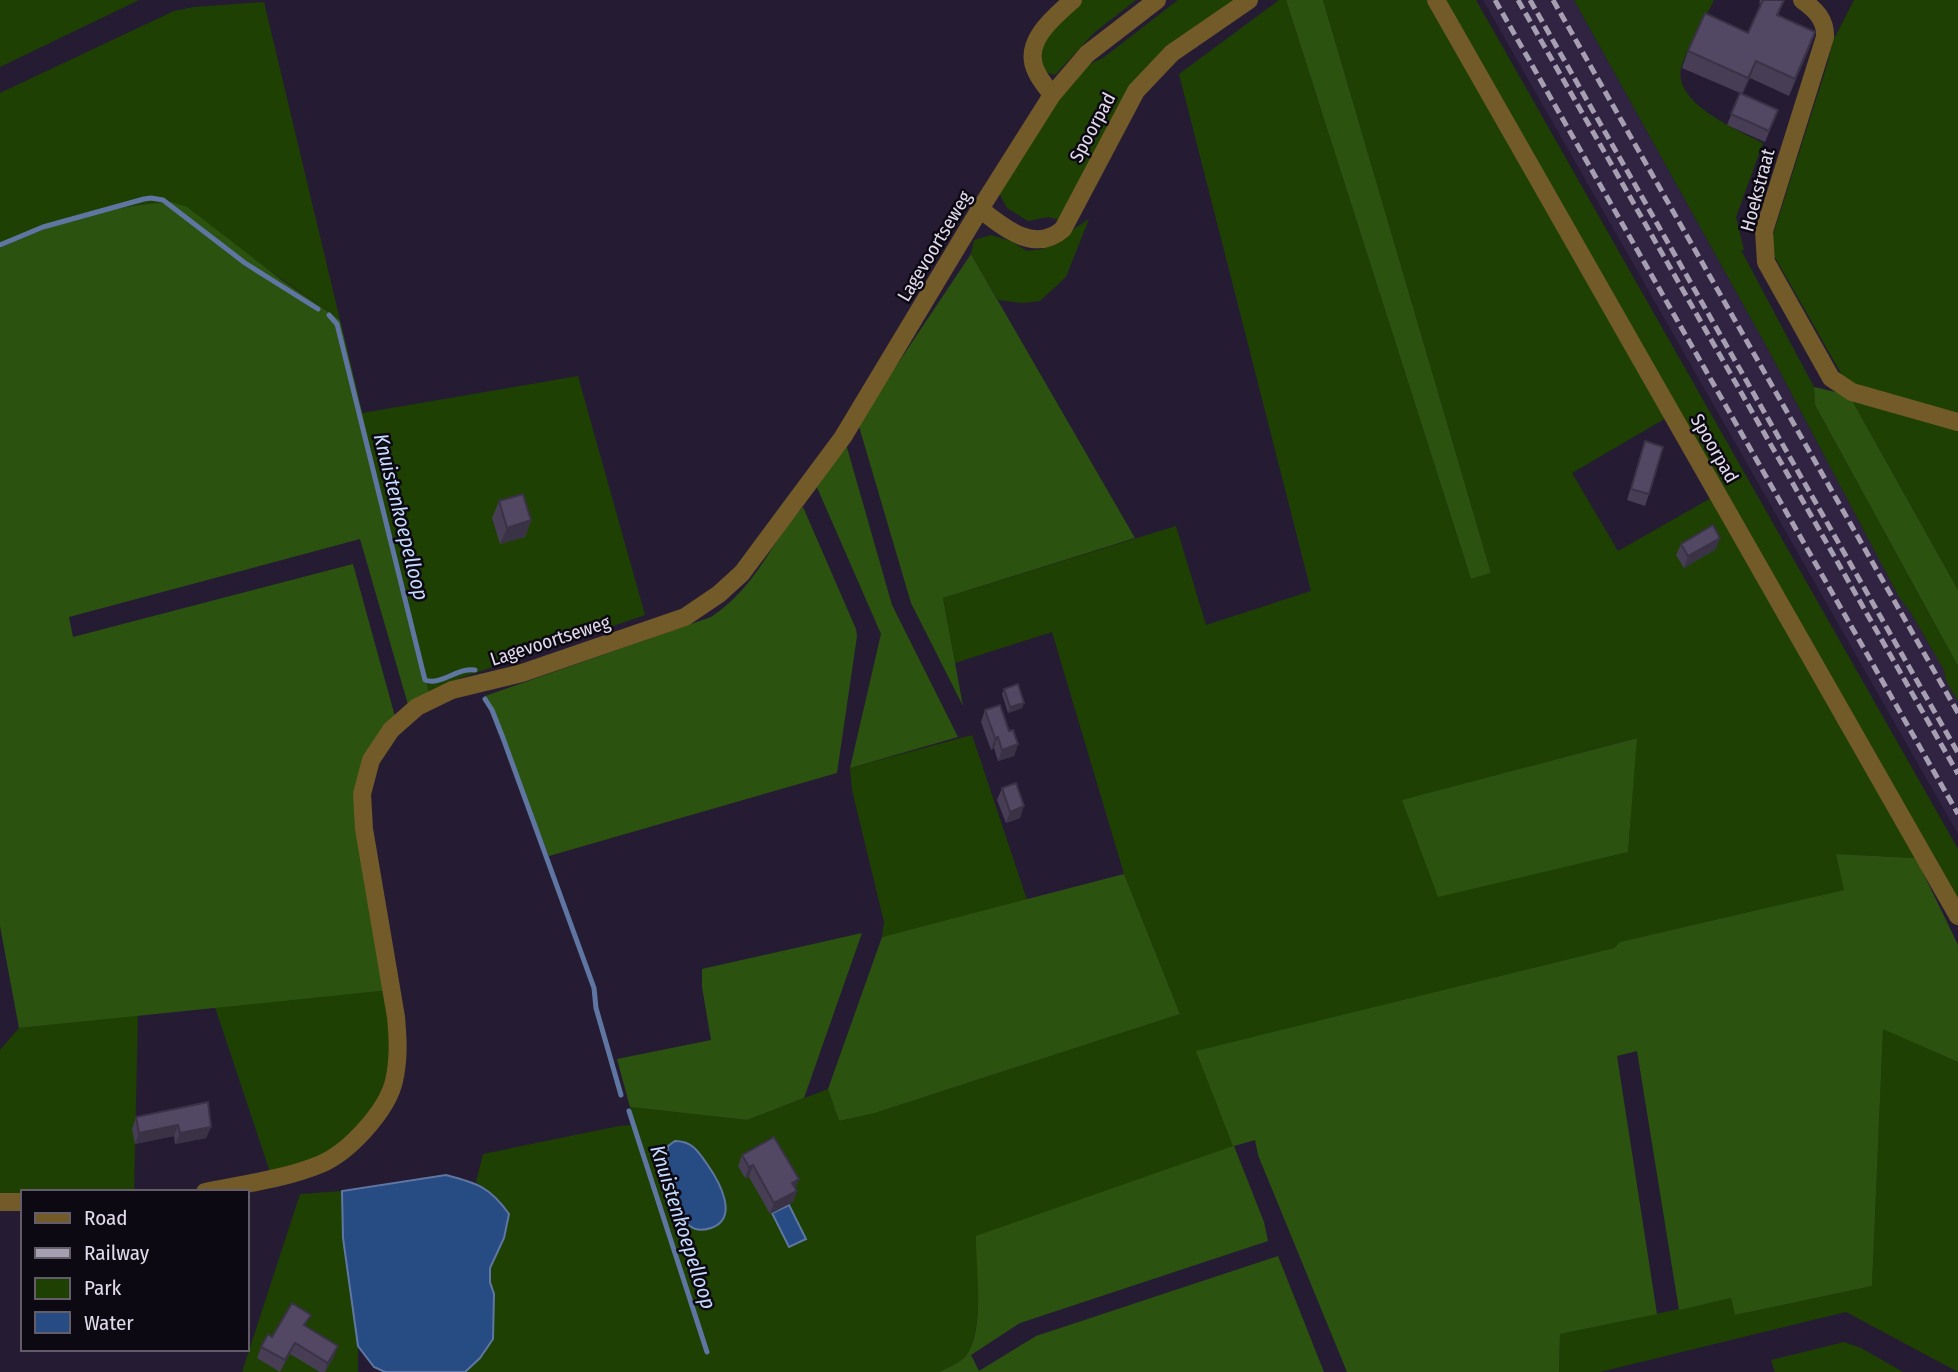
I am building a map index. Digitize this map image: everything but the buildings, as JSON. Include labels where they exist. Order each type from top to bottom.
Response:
[{"type":"street","points":[[1052,95],[1035,70],[1035,43],[1052,19],[1073,0]]},
{"type":"street","name":"Lagevoortseweg","points":[[214,1190],[307,1170],[324,1163],[347,1149],[372,1123],[393,1084],[399,1048],[396,1017],[364,830],[362,794],[371,760],[391,730],[417,707],[452,690],[522,673],[685,617],[719,594],[742,573],[843,437],[1052,95],[1087,54],[1157,0]]},
{"type":"street","name":"Spoorpad","points":[[980,209],[1002,226],[1030,239],[1053,237],[1063,229],[1136,91],[1172,53],[1250,0]]},
{"type":"street","name":"Spoorpad","points":[[1436,0],[1958,916]]},
{"type":"street","name":"Hoekstraat","points":[[1802,0],[1820,17],[1825,28],[1825,37],[1764,231],[1766,262],[1830,378],[1852,392],[1958,422]]},
{"type":"street","points":[[0,1202],[21,1202]]},
{"type":"shaded area","points":[[1483,0],[1574,0],[1769,351],[1899,597],[1944,670],[1946,681],[1958,701],[1958,834]]},
{"type":"green space","points":[[0,0],[139,0],[0,67]]},
{"type":"green space","points":[[1081,0],[1136,0],[1095,32],[1055,75],[1042,71],[1042,42]]},
{"type":"green space","points":[[1178,0],[1238,0],[1131,86],[1060,220],[1048,217],[1028,221],[1007,208],[999,193],[1058,96],[1088,66],[1103,58]]},
{"type":"green space","points":[[1279,0],[1286,0],[1471,579],[1491,573],[1323,0],[1428,0],[1666,418],[1572,473],[1618,551],[1711,498],[1916,858],[1836,854],[1845,890],[1621,942],[1614,948],[1378,1007],[1213,1094],[1234,1146],[976,1238],[978,1301],[975,1334],[971,1348],[964,1358],[939,1372],[465,1372],[480,1358],[494,1294],[490,1282],[490,1268],[504,1238],[500,1201],[476,1182],[483,1154],[633,1125],[630,1107],[747,1120],[828,1089],[839,1121],[875,1113],[1180,1014],[1124,874],[1052,632],[955,663],[943,598],[1176,526],[1206,625],[1311,591],[1179,74]],"holes":[[[1636,738],[1628,852],[1438,896],[1471,782]],[[669,1182],[721,1188],[726,1207],[682,1216]]]},
{"type":"green space","points":[[1286,0],[1323,0],[1491,573],[1471,579]]},
{"type":"green space","points":[[1444,0],[1476,0],[1958,849],[1958,905]]},
{"type":"green space","points":[[1574,0],[1714,0],[1685,56],[1681,78],[1695,103],[1723,122],[1763,143],[1736,217],[1744,250],[1741,250],[1814,387],[1815,405],[1958,666],[1958,701],[1946,681],[1944,670],[1899,597],[1769,351]]},
{"type":"green space","points":[[1854,0],[1958,0],[1958,414],[1846,382],[1769,247],[1834,36]]},
{"type":"green space","points":[[264,2],[340,320],[172,202],[84,216],[0,248],[0,93],[174,11]]},
{"type":"green space","points":[[172,202],[187,207],[283,281],[340,320],[429,692],[409,708],[360,539],[69,617],[73,637],[353,564],[396,720],[362,772],[390,990],[19,1028],[0,926],[0,248],[84,216]]},
{"type":"green space","points":[[1089,219],[1066,277],[1040,301],[1023,303],[998,300],[971,254],[974,240],[991,235],[1011,241],[1027,251],[1043,249]]},
{"type":"green space","points":[[971,254],[1135,538],[943,598],[963,706],[911,603],[858,423]]},
{"type":"green space","points":[[578,376],[645,615],[452,681],[429,692],[362,413]]},
{"type":"green space","points":[[1814,387],[1849,395],[1958,590],[1958,666],[1815,405]]},
{"type":"green space","points":[[1849,395],[1958,426],[1958,590]]},
{"type":"green space","points":[[846,444],[892,605],[958,737],[850,768],[881,634],[816,485]]},
{"type":"green space","points":[[803,507],[857,636],[837,773],[549,856],[485,696],[711,617],[741,592]]},
{"type":"green space","points":[[972,735],[1027,900],[882,937],[884,922],[852,790],[850,768]]},
{"type":"green space","points":[[1637,738],[1628,852],[1438,897],[1402,800]]},
{"type":"green space","points":[[1836,854],[1916,858],[1958,945],[1958,1062],[1883,1029],[1872,1286],[1735,1315],[1731,1298],[1679,1310],[1637,1051],[1617,1056],[1657,1314],[1560,1334],[1559,1372],[1347,1372],[1258,1155],[1255,1140],[1234,1146],[1264,1222],[1268,1241],[1020,1323],[971,1355],[979,1371],[1036,1336],[1278,1256],[1324,1372],[939,1372],[963,1359],[975,1334],[978,1300],[976,1236],[1233,1146],[1196,1051],[1614,948],[1620,942],[1844,890]]},
{"type":"green space","points":[[1124,874],[1180,1014],[875,1113],[839,1121],[828,1089],[882,937]]},
{"type":"green space","points":[[862,933],[804,1098],[747,1120],[630,1107],[617,1059],[711,1040],[702,987],[702,969]]},
{"type":"green space","points":[[390,990],[397,1044],[379,1099],[362,1123],[329,1156],[272,1178],[215,1007]]},
{"type":"green space","points":[[138,1015],[134,1190],[21,1190],[21,1197],[0,1196],[0,1050],[19,1028]]},
{"type":"green space","points":[[1883,1028],[1958,1062],[1958,1372],[1846,1312],[1600,1372],[1559,1372],[1560,1334],[1731,1298],[1735,1315],[1872,1286]]},
{"type":"green space","points":[[342,1191],[343,1238],[358,1336],[358,1372],[242,1372],[300,1194]]},
{"type":"green space","points":[[1844,1342],[1861,1348],[1903,1372],[1775,1372],[1771,1360]]},
{"type":"water","points":[[675,1141],[686,1143],[697,1151],[721,1189],[726,1208],[724,1216],[720,1223],[711,1228],[692,1228],[678,1211],[668,1166],[668,1146]]},
{"type":"water","points":[[446,1175],[482,1187],[509,1214],[504,1238],[490,1268],[490,1282],[494,1294],[493,1339],[480,1358],[465,1372],[385,1372],[374,1367],[358,1346],[343,1238],[342,1191]]},
{"type":"water","points":[[789,1205],[806,1239],[789,1247],[772,1213]]},
{"type":"waterway","name":"Knuistenkoepelloop","points":[[0,245],[43,227],[144,199],[163,200],[245,263],[318,309]]},
{"type":"waterway","name":"Knuistenkoepelloop","points":[[329,315],[337,324],[425,680],[437,681],[462,671],[475,670]]},
{"type":"waterway","name":"Knuistenkoepelloop","points":[[485,699],[503,738],[594,988],[596,1008],[621,1095]]},
{"type":"waterway","name":"Knuistenkoepelloop","points":[[629,1111],[707,1352]]},
{"type":"railway","points":[[1495,0],[1958,814]]},
{"type":"railway","points":[[1518,0],[1958,774]]},
{"type":"railway","points":[[1530,0],[1958,753]]},
{"type":"railway","points":[[1553,0],[1958,713]]}]
